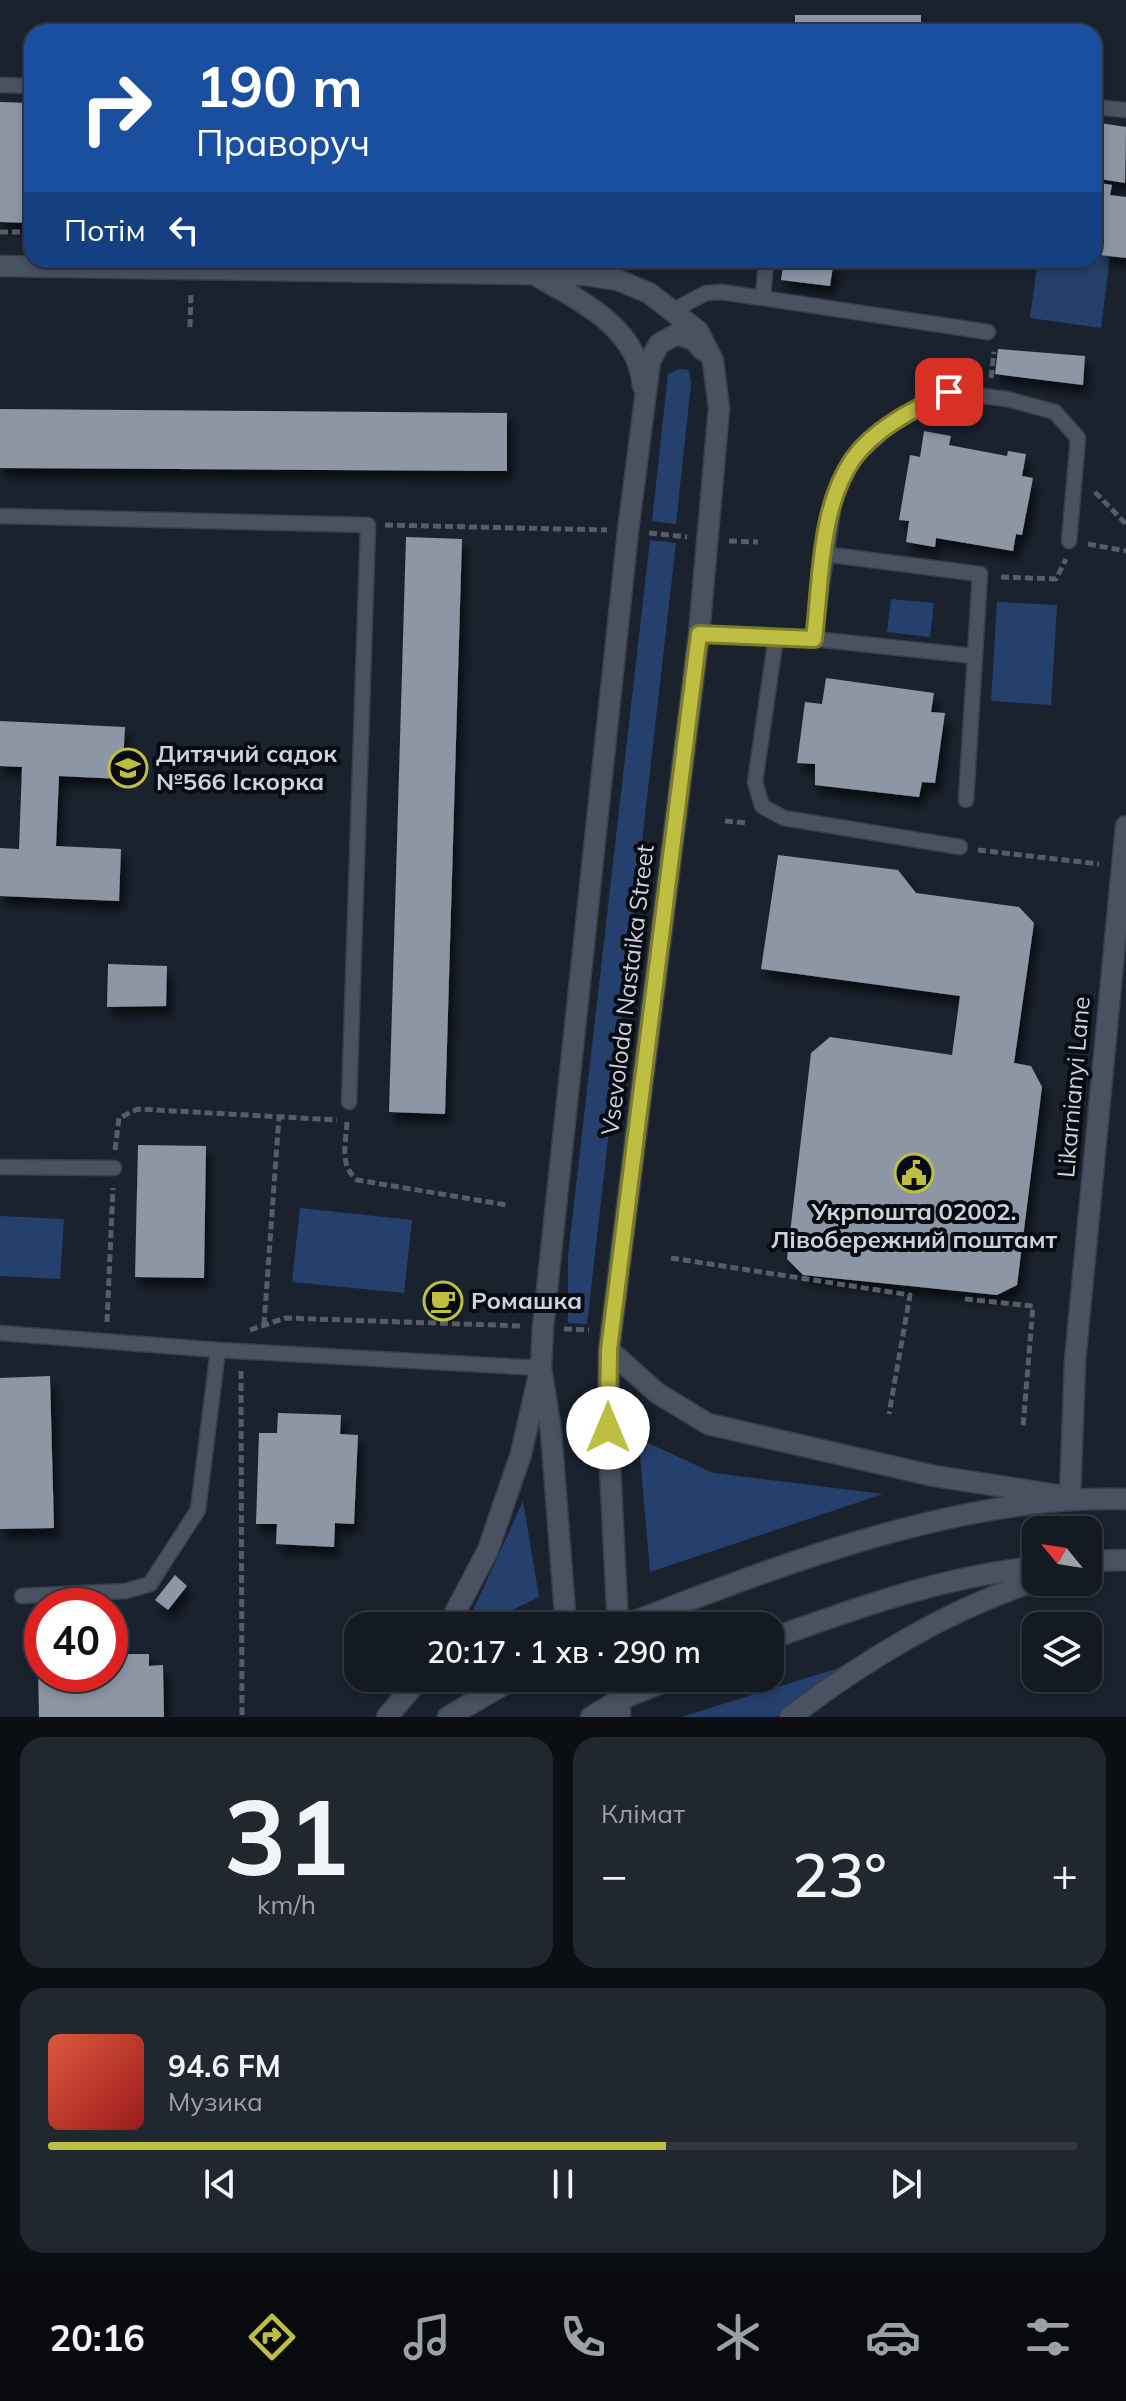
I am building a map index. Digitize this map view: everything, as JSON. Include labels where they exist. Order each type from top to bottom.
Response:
[{"type":"street","points":[[0,266],[24,266]]},
{"type":"street","points":[[134,268],[586,275],[618,280],[649,293],[674,310],[698,331],[713,361]]},
{"type":"street","points":[[534,274],[591,307],[611,323],[630,348],[642,374],[645,401]]},
{"type":"street","name":"Vsevoloda Nastaika Street","points":[[565,1612],[551,1431],[541,1368],[543,1327],[628,531],[650,361],[659,344],[677,334],[694,340],[713,361],[719,408],[699,634],[611,1341],[608,1428],[619,1612]]},
{"type":"street","name":"Likarnianyi Lane","points":[[1070,1497],[1075,1361],[1122,911],[1121,867],[1126,826]]},
{"type":"street","points":[[611,1341],[657,1393],[708,1424],[934,1476],[1070,1497],[1126,1499]]},
{"type":"street","points":[[455,1612],[488,1550],[521,1454],[541,1368]]},
{"type":"street","points":[[659,1612],[837,1549],[973,1514],[1070,1497]]},
{"type":"street","points":[[1102,1561],[1126,1560]]},
{"type":"street","points":[[784,1634],[857,1607],[980,1572],[1022,1568]]},
{"type":"street","points":[[790,1717],[853,1669],[984,1598],[1022,1586]]},
{"type":"street","points":[[387,1717],[408,1692]]},
{"type":"street","points":[[448,1717],[491,1692]]},
{"type":"street","points":[[591,1717],[620,1708],[648,1692]]},
{"type":"lane","points":[[0,85],[24,86]]},
{"type":"lane","points":[[1102,108],[1126,110]]},
{"type":"lane","points":[[763,298],[765,268]]},
{"type":"lane","points":[[674,310],[706,293],[763,298],[982,332]]},
{"type":"lane","points":[[814,639],[824,554],[835,496],[854,458],[897,419],[949,392],[1055,412],[1078,438],[1069,541]]},
{"type":"lane","points":[[0,516],[368,525],[349,1102]]},
{"type":"lane","points":[[824,554],[980,574],[966,800]]},
{"type":"lane","points":[[699,634],[814,639],[974,656]]},
{"type":"lane","points":[[776,637],[755,782],[762,806],[784,818],[960,847]]},
{"type":"lane","points":[[0,1167],[114,1168]]},
{"type":"lane","points":[[0,1333],[218,1350],[541,1368]]},
{"type":"lane","points":[[22,1596],[126,1591],[150,1584],[198,1510],[218,1350]]},
{"type":"path","points":[[0,232],[24,232]]},
{"type":"path","points":[[982,332],[976,340],[995,346],[988,397]]},
{"type":"path","points":[[1075,471],[1126,524]]},
{"type":"path","points":[[368,525],[628,531],[758,542]]},
{"type":"path","points":[[980,574],[1040,581],[1056,579],[1064,568],[1069,541],[1126,551]]},
{"type":"path","points":[[960,847],[1121,867]]},
{"type":"path","points":[[349,1102],[344,1161],[347,1172],[357,1180],[507,1205]]},
{"type":"path","points":[[106,1329],[119,1118],[126,1112],[347,1121]]},
{"type":"path","points":[[264,1325],[279,1116]]},
{"type":"path","points":[[671,1258],[910,1295],[889,1414]]},
{"type":"path","points":[[965,1299],[1033,1306],[1023,1427]]},
{"type":"path","points":[[241,1332],[285,1318],[543,1327],[611,1341]]},
{"type":"path","points":[[241,1350],[242,1717]]},
{"type":"shaded area","points":[[1102,241],[1110,256],[1101,328],[1030,318],[1037,268],[1102,268]]},
{"type":"shaded area","points":[[679,369],[689,370],[691,384],[676,524],[652,521],[668,374]]},
{"type":"shaded area","points":[[650,540],[676,543],[587,1324],[568,1323],[568,1256]]},
{"type":"shaded area","points":[[891,599],[934,603],[930,637],[887,632]]},
{"type":"shaded area","points":[[997,602],[1057,605],[1051,705],[991,701]]},
{"type":"shaded area","points":[[300,1208],[412,1220],[404,1293],[292,1282]]},
{"type":"shaded area","points":[[0,1216],[64,1219],[60,1279],[0,1276]]},
{"type":"shaded area","points":[[646,1442],[713,1473],[883,1494],[650,1572],[639,1445]]},
{"type":"shaded area","points":[[523,1501],[539,1597],[508,1612],[472,1612]]},
{"type":"shaded area","points":[[842,1667],[776,1717],[681,1717],[762,1692],[784,1692],[784,1685]]},
{"type":"building","points":[[795,15],[921,15],[921,24],[795,24]]},
{"type":"building","points":[[0,102],[24,103],[24,223],[0,222]]},
{"type":"building","points":[[1102,123],[1126,127],[1125,183],[1102,179]]},
{"type":"building","points":[[1102,183],[1112,185],[1110,195],[1126,197],[1126,258],[1102,255]]},
{"type":"building","points":[[783,268],[833,268],[830,286],[781,280]]},
{"type":"building","points":[[998,349],[1085,356],[1083,385],[995,374]]},
{"type":"building","points":[[0,409],[507,413],[507,471],[0,468]]},
{"type":"building","points":[[924,431],[951,436],[949,445],[1007,456],[1008,451],[1026,454],[1022,476],[1033,478],[1022,535],[1016,534],[1013,551],[936,538],[935,547],[906,542],[909,521],[899,520],[910,455],[920,457]]},
{"type":"building","points":[[406,537],[462,539],[445,1114],[389,1112]]},
{"type":"building","points":[[826,678],[934,693],[931,712],[945,713],[935,783],[922,782],[919,797],[815,785],[815,764],[797,763],[805,702],[822,704]]},
{"type":"building","points":[[0,721],[125,727],[122,779],[59,776],[56,846],[121,849],[119,901],[0,896],[0,848],[19,849],[22,767],[0,766]]},
{"type":"building","name":"Укрпошта 02002. Лівобережний поштамт","points":[[778,855],[898,870],[916,893],[1019,907],[1034,923],[1014,1063],[1031,1066],[1042,1087],[1017,1285],[997,1295],[803,1275],[787,1259],[811,1053],[830,1037],[952,1055],[960,996],[761,969]]},
{"type":"building","points":[[108,964],[167,966],[166,1006],[107,1007]]},
{"type":"building","points":[[138,1145],[206,1146],[204,1278],[135,1277]]},
{"type":"building","name":"Ромашка","points":[[433,1289],[455,1291],[453,1314],[430,1311]]},
{"type":"building","points":[[50,1376],[54,1528],[0,1529],[0,1378]]},
{"type":"building","points":[[278,1413],[341,1415],[340,1434],[358,1435],[354,1524],[335,1523],[334,1547],[276,1544],[277,1524],[256,1524],[259,1433],[277,1433]]},
{"type":"building","points":[[175,1575],[187,1586],[168,1610],[155,1600]]},
{"type":"building","points":[[128,1654],[149,1654],[149,1666],[163,1665],[164,1717],[39,1717],[38,1692],[128,1692]]},
{"type":"place","name":"Дитячий садок №566 Іскорка","points":[[128,768]]},
{"type":"place","name":"Укрпошта 02002. Лівобережний поштамт","points":[[914,1173]]},
{"type":"place","name":"Ромашка","points":[[443,1301]]},
{"type":"route","points":[[608,1428],[609,1350],[699,634],[814,639],[824,554],[835,496],[854,458],[897,419],[949,392]]}]
